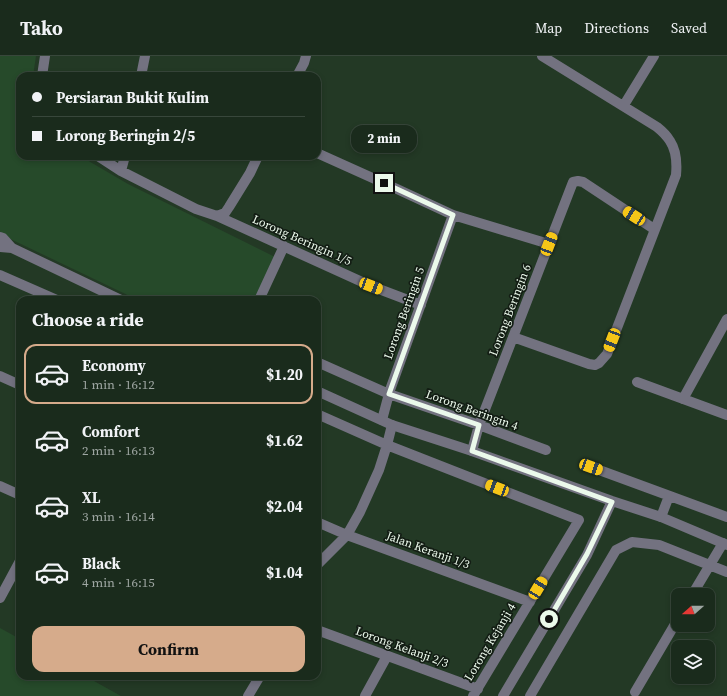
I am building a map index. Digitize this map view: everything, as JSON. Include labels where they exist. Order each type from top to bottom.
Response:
[{"type":"street","points":[[43,72],[45,56]]},
{"type":"street","points":[[142,72],[145,56]]},
{"type":"street","points":[[513,337],[589,364],[595,365],[599,363],[607,354],[676,175],[677,167],[674,148],[658,126],[542,56]]},
{"type":"street","points":[[624,105],[654,56]]},
{"type":"street","points":[[299,72],[305,59]]},
{"type":"street","points":[[321,155],[453,215],[549,244]]},
{"type":"street","name":"Lorong Beringin 1/5","points":[[104,160],[122,171],[196,209],[217,216],[371,286],[421,305]]},
{"type":"street","points":[[122,171],[124,160]]},
{"type":"street","points":[[217,216],[225,213],[250,173],[256,160]]},
{"type":"street","name":"Lorong Beringin 6","points":[[472,451],[479,425],[573,182],[582,182],[654,229]]},
{"type":"street","name":"Lorong Beringin 5","points":[[382,420],[389,394],[453,215]]},
{"type":"street","points":[[1,242],[113,296]]},
{"type":"street","points":[[261,296],[284,246]]},
{"type":"street","points":[[0,275],[49,296]]},
{"type":"street","points":[[683,399],[727,319]]},
{"type":"street","name":"Lorong Beringin 4","points":[[321,364],[389,394],[546,450]]},
{"type":"street","points":[[0,376],[16,383]]},
{"type":"street","points":[[637,382],[727,415]]},
{"type":"street","points":[[321,393],[392,424],[472,451],[612,502],[662,517],[725,544],[696,588]]},
{"type":"street","points":[[321,416],[387,445]]},
{"type":"street","points":[[321,562],[347,535],[360,512],[379,470],[392,424]]},
{"type":"street","name":"Lorong Kejanji 4","points":[[387,445],[579,520],[475,692]]},
{"type":"street","points":[[591,467],[727,517]]},
{"type":"street","points":[[0,486],[16,494]]},
{"type":"street","points":[[662,517],[670,496]]},
{"type":"street","points":[[503,696],[587,554],[612,502]]},
{"type":"street","name":"Jalan Keranji 1/3","points":[[321,524],[347,535],[530,602]]},
{"type":"street","points":[[530,696],[616,550],[632,542],[659,545],[727,572]]},
{"type":"street","points":[[0,598],[16,568]]},
{"type":"street","name":"Lorong Kelanji 2/3","points":[[321,631],[387,656],[475,692]]},
{"type":"street","points":[[635,692],[671,631]]},
{"type":"street","points":[[365,696],[387,656]]},
{"type":"street","points":[[248,696],[258,680]]},
{"type":"green space","points":[[0,56],[36,56],[34,72],[16,72],[16,160],[87,160],[128,184],[275,257],[256,296],[130,296],[0,234]]},
{"type":"green space","points":[[0,628],[16,637],[16,680],[92,680],[121,696],[0,696]]},
{"type":"route","points":[[384,183],[453,215],[389,394],[479,425],[472,451],[612,502],[587,554],[549,619]]}]
